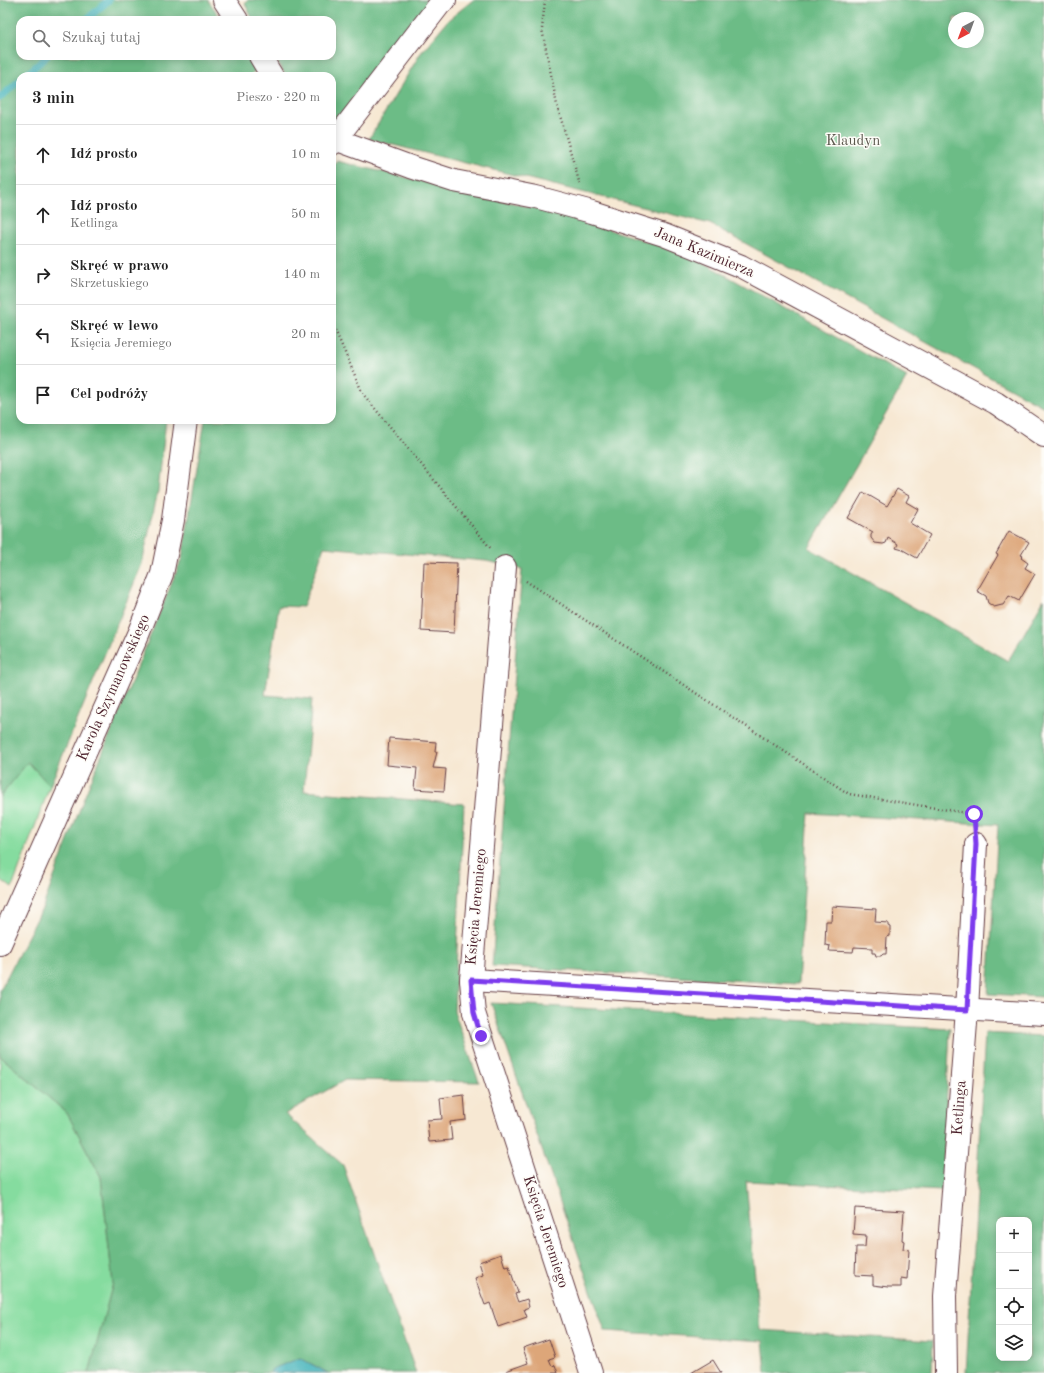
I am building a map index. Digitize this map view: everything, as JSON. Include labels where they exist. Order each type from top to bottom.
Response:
[{"type":"street","points":[[224,0],[234,16]]},
{"type":"street","points":[[336,137],[440,4],[445,0]]},
{"type":"street","points":[[262,60],[270,72]]},
{"type":"street","name":"Jana Kazimierza","points":[[336,142],[454,181],[536,197],[592,212],[664,235],[741,266],[996,403],[1044,436]]},
{"type":"street","name":"Karola Szymanowskiego","points":[[0,944],[139,632],[162,574],[173,520],[185,424]]},
{"type":"street","name":"Księcia Jeremiego","points":[[505,567],[471,980],[474,1013],[591,1373]]},
{"type":"street","name":"Ketlinga","points":[[946,1373],[945,1296],[967,1010],[976,844]]},
{"type":"street","points":[[471,980],[1044,1014]]},
{"type":"path","points":[[545,0],[542,29],[557,105],[580,187]]},
{"type":"path","points":[[336,332],[363,394],[460,510],[505,567],[849,794],[974,814],[976,844]]},
{"type":"green space","points":[[0,0],[208,0],[219,16],[16,16],[16,60],[249,60],[256,70],[254,72],[16,72],[16,424],[166,424],[158,491],[142,564],[50,786],[28,762],[0,797]]},
{"type":"green space","points":[[248,0],[432,0],[336,121],[336,72],[284,72],[276,60],[336,60],[336,16],[251,16],[245,4]]},
{"type":"green space","name":"Klaudyn","points":[[473,0],[1044,0],[1044,407],[710,224],[369,139],[420,54],[448,20]]},
{"type":"green space","points":[[337,161],[555,213],[688,254],[907,377],[809,548],[1008,661],[1044,599],[1044,997],[988,994],[998,825],[809,813],[798,984],[492,966],[522,569],[486,561],[324,547],[303,607],[279,606],[265,695],[312,699],[304,791],[464,804],[454,1011],[479,1082],[345,1080],[285,1114],[343,1165],[416,1373],[328,1373],[300,1358],[273,1369],[270,1373],[89,1373],[113,1283],[101,1177],[67,1113],[0,1056],[0,990],[42,909],[84,798],[182,558],[204,424],[336,424]]},
{"type":"green space","points":[[28,761],[50,786],[12,888],[0,879],[0,797]]},
{"type":"green space","points":[[491,1003],[950,1029],[942,1191],[746,1181],[760,1330],[933,1341],[932,1373],[766,1373],[763,1341],[605,1331]]},
{"type":"green space","points":[[985,1033],[1044,1036],[1044,1373],[966,1373]]},
{"type":"green space","points":[[0,1056],[67,1113],[101,1177],[113,1283],[89,1373],[0,1373]]},
{"type":"water","points":[[300,1358],[328,1373],[270,1373],[272,1369]]},
{"type":"building","points":[[897,489],[909,496],[906,502],[918,509],[910,523],[930,535],[917,558],[903,550],[896,548],[898,544],[888,538],[886,543],[875,543],[871,538],[873,532],[848,518],[863,492],[887,506]]},
{"type":"building","points":[[1009,531],[1029,542],[1021,555],[1023,556],[1021,558],[1028,563],[1025,568],[1035,574],[1019,601],[1009,596],[1003,605],[994,607],[988,603],[986,596],[977,591],[998,555],[996,554]]},
{"type":"building","points":[[424,562],[457,563],[454,633],[421,631]]},
{"type":"building","points":[[389,738],[436,742],[435,752],[437,752],[433,768],[446,769],[444,791],[415,789],[417,768],[387,765]]},
{"type":"building","points":[[832,906],[876,909],[875,922],[888,923],[888,926],[890,927],[890,936],[887,937],[886,954],[876,956],[875,953],[872,953],[872,948],[854,947],[853,952],[829,951],[830,946],[825,945],[826,921],[831,921]]},
{"type":"building","points":[[464,1095],[466,1120],[450,1122],[452,1140],[429,1142],[427,1120],[442,1119],[440,1098]]},
{"type":"building","points":[[855,1208],[904,1211],[902,1240],[904,1241],[903,1249],[909,1250],[907,1279],[901,1278],[901,1287],[873,1285],[873,1276],[855,1275],[856,1247],[865,1247],[866,1235],[853,1234]]},
{"type":"building","points":[[501,1254],[505,1267],[509,1266],[518,1293],[515,1294],[518,1302],[527,1299],[529,1307],[524,1309],[527,1317],[498,1327],[490,1303],[485,1305],[475,1278],[483,1275],[479,1262]]},
{"type":"building","points":[[549,1339],[555,1357],[549,1359],[552,1366],[555,1365],[558,1373],[506,1373],[506,1371],[528,1363],[523,1348]]},
{"type":"building","points":[[713,1360],[721,1373],[691,1373]]},
{"type":"waterway","points":[[91,16],[109,0]]},
{"type":"waterway","points":[[29,72],[43,60]]},
{"type":"waterway","points":[[0,98],[16,84]]},
{"type":"route","points":[[481,1036],[474,1013],[471,980],[967,1010],[976,844],[974,814]]}]
